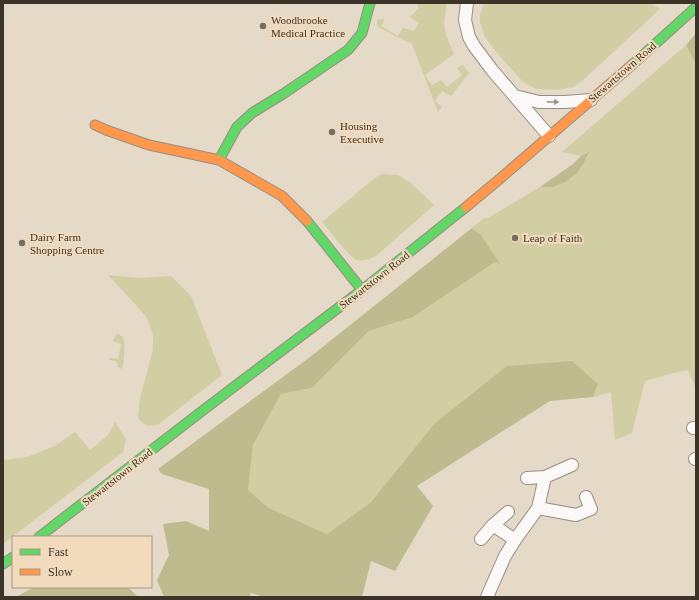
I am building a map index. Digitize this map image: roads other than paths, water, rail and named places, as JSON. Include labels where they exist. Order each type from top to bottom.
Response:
[{"type":"main road","points":[[219,160],[238,127],[252,113],[348,50],[362,33],[370,3]]},
{"type":"main road","name":"Stewartstown Road","points":[[40,536],[362,290],[497,181],[640,58],[696,7]]},
{"type":"main road","points":[[95,125],[149,145],[219,160],[282,196],[310,224],[362,290]]},
{"type":"main road","points":[[3,564],[12,558]]},
{"type":"street","points":[[467,3],[465,20],[469,37],[492,70],[549,136]]},
{"type":"street","points":[[515,96],[539,102],[591,100]]},
{"type":"street","points":[[527,478],[545,477],[572,465]]},
{"type":"street","points":[[487,597],[505,556],[538,508],[545,477]]},
{"type":"street","points":[[538,508],[576,515],[591,509],[586,497]]},
{"type":"street","points":[[481,539],[493,525],[508,512]]},
{"type":"street","points":[[493,525],[515,540]]},
{"type":"place","name":"Woodbrooke Medical Practice","points":[[263,26]]},
{"type":"place","name":"Housing Executive","points":[[332,132]]},
{"type":"place","name":"Leap of Faith","points":[[515,238]]},
{"type":"place","name":"Dairy Farm Shopping Centre","points":[[22,243]]}]
